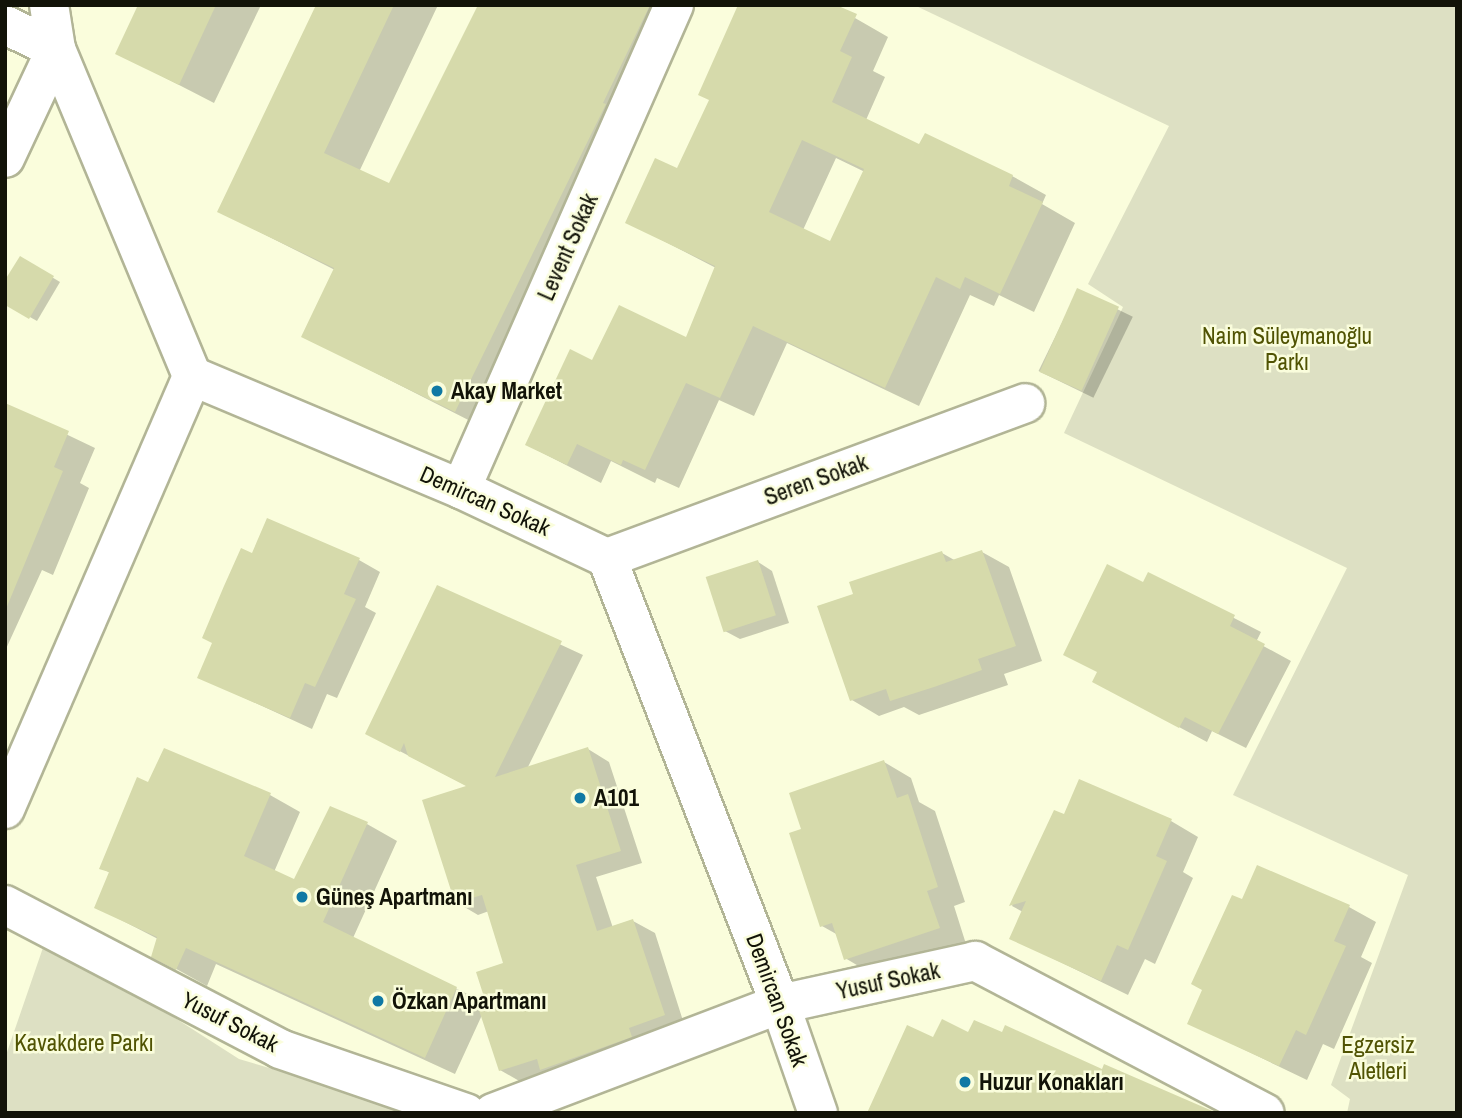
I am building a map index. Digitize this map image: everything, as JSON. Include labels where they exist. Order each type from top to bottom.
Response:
[{"type":"street","points":[[5,809],[192,376],[56,49],[49,5]]},
{"type":"street","name":"Levent Sokak","points":[[461,488],[674,5]]},
{"type":"street","points":[[5,25],[56,49]]},
{"type":"street","points":[[5,158],[56,49]]},
{"type":"street","name":"Demircan Sokak","points":[[192,376],[461,488],[607,558],[780,1004],[818,1113]]},
{"type":"street","name":"Seren Sokak","points":[[607,558],[1025,403]]},
{"type":"street","name":"Yusuf Sokak","points":[[5,905],[280,1049],[466,1113]]},
{"type":"street","name":"Yusuf Sokak","points":[[493,1113],[780,1004],[975,961],[1265,1113]]},
{"type":"green space","name":"Naim Süleymanoğlu Parkı","points":[[914,5],[1457,5],[1457,1113],[1347,1113],[1350,1099],[1331,1085],[1408,875],[1233,795],[1347,568],[1064,433],[1123,307],[1088,284],[1169,126]]},
{"type":"green space","name":"Kavakdere Parkı","points":[[47,936],[239,1059],[423,1113],[5,1113],[5,1058]]},
{"type":"building","points":[[138,5],[216,5],[179,85],[115,54]]},
{"type":"building","points":[[316,5],[394,5],[324,153],[389,183],[478,5],[650,5],[603,103],[606,104],[455,412],[301,337],[334,268],[217,212]]},
{"type":"building","points":[[738,5],[836,5],[857,14],[840,51],[852,57],[832,102],[919,144],[925,133],[1013,175],[1009,186],[1043,202],[1000,294],[965,277],[960,289],[936,277],[885,388],[753,326],[720,398],[686,383],[645,470],[623,460],[621,465],[577,444],[567,465],[525,445],[570,349],[592,360],[619,305],[686,337],[715,266],[625,223],[655,158],[677,168],[709,100],[698,95]],"holes":[[[802,140],[864,169],[830,241],[769,212]]]},
{"type":"building","points":[[20,256],[54,276],[29,319],[5,305],[5,280]]},
{"type":"building","points":[[1077,288],[1119,307],[1082,391],[1040,372]]},
{"type":"building","points":[[5,403],[69,431],[54,467],[63,471],[6,609]]},
{"type":"building","points":[[267,518],[360,558],[344,594],[356,599],[315,687],[305,683],[290,718],[197,678],[212,643],[202,638],[224,586],[241,548],[252,553]]},
{"type":"building","points":[[982,550],[1016,646],[978,659],[982,670],[934,687],[890,701],[886,689],[850,701],[817,606],[853,594],[849,582],[942,551],[946,562]]},
{"type":"building","points":[[758,560],[776,615],[724,632],[706,577]]},
{"type":"building","points":[[1107,564],[1143,582],[1148,572],[1235,615],[1230,626],[1265,644],[1218,734],[1185,717],[1179,728],[1092,682],[1097,672],[1063,655]]},
{"type":"building","points":[[437,585],[562,641],[495,777],[588,747],[621,851],[576,865],[597,931],[633,919],[665,1015],[629,1028],[632,1037],[540,1070],[537,1059],[499,1071],[474,995],[485,1000],[476,972],[503,963],[482,895],[455,903],[422,800],[466,786],[408,756],[404,743],[400,752],[365,734]]},
{"type":"building","points":[[164,748],[271,793],[244,856],[294,879],[330,806],[368,822],[323,922],[457,987],[425,1058],[186,948],[176,970],[151,957],[157,937],[94,908],[109,872],[99,869],[137,777],[148,782]]},
{"type":"building","points":[[884,760],[897,798],[908,794],[938,887],[927,891],[940,928],[844,960],[832,923],[820,927],[789,833],[801,829],[789,793]]},
{"type":"building","points":[[1079,779],[1172,819],[1156,856],[1167,861],[1139,925],[1128,950],[1117,945],[1101,981],[1009,939],[1026,901],[1009,906],[1054,810],[1064,814]]},
{"type":"building","points":[[1257,865],[1350,905],[1334,941],[1346,946],[1306,1035],[1296,1030],[1279,1066],[1187,1024],[1202,990],[1191,984],[1232,895],[1242,899]]},
{"type":"building","name":"Huzur Konakları","points":[[942,1019],[968,1032],[974,1020],[1002,1032],[1005,1025],[1102,1069],[1104,1064],[1217,1113],[867,1113],[907,1025],[933,1037]]},
{"type":"place","name":"Akay Market","points":[[437,391]]},
{"type":"place","name":"A101","points":[[580,798]]},
{"type":"place","name":"Güneş Apartmanı","points":[[302,897]]},
{"type":"place","name":"Özkan Apartmanı","points":[[378,1001]]},
{"type":"place","name":"Huzur Konakları","points":[[965,1082]]},
{"type":"park label","name":"Egzersiz Aletleri","points":[[1378,1058]]}]
